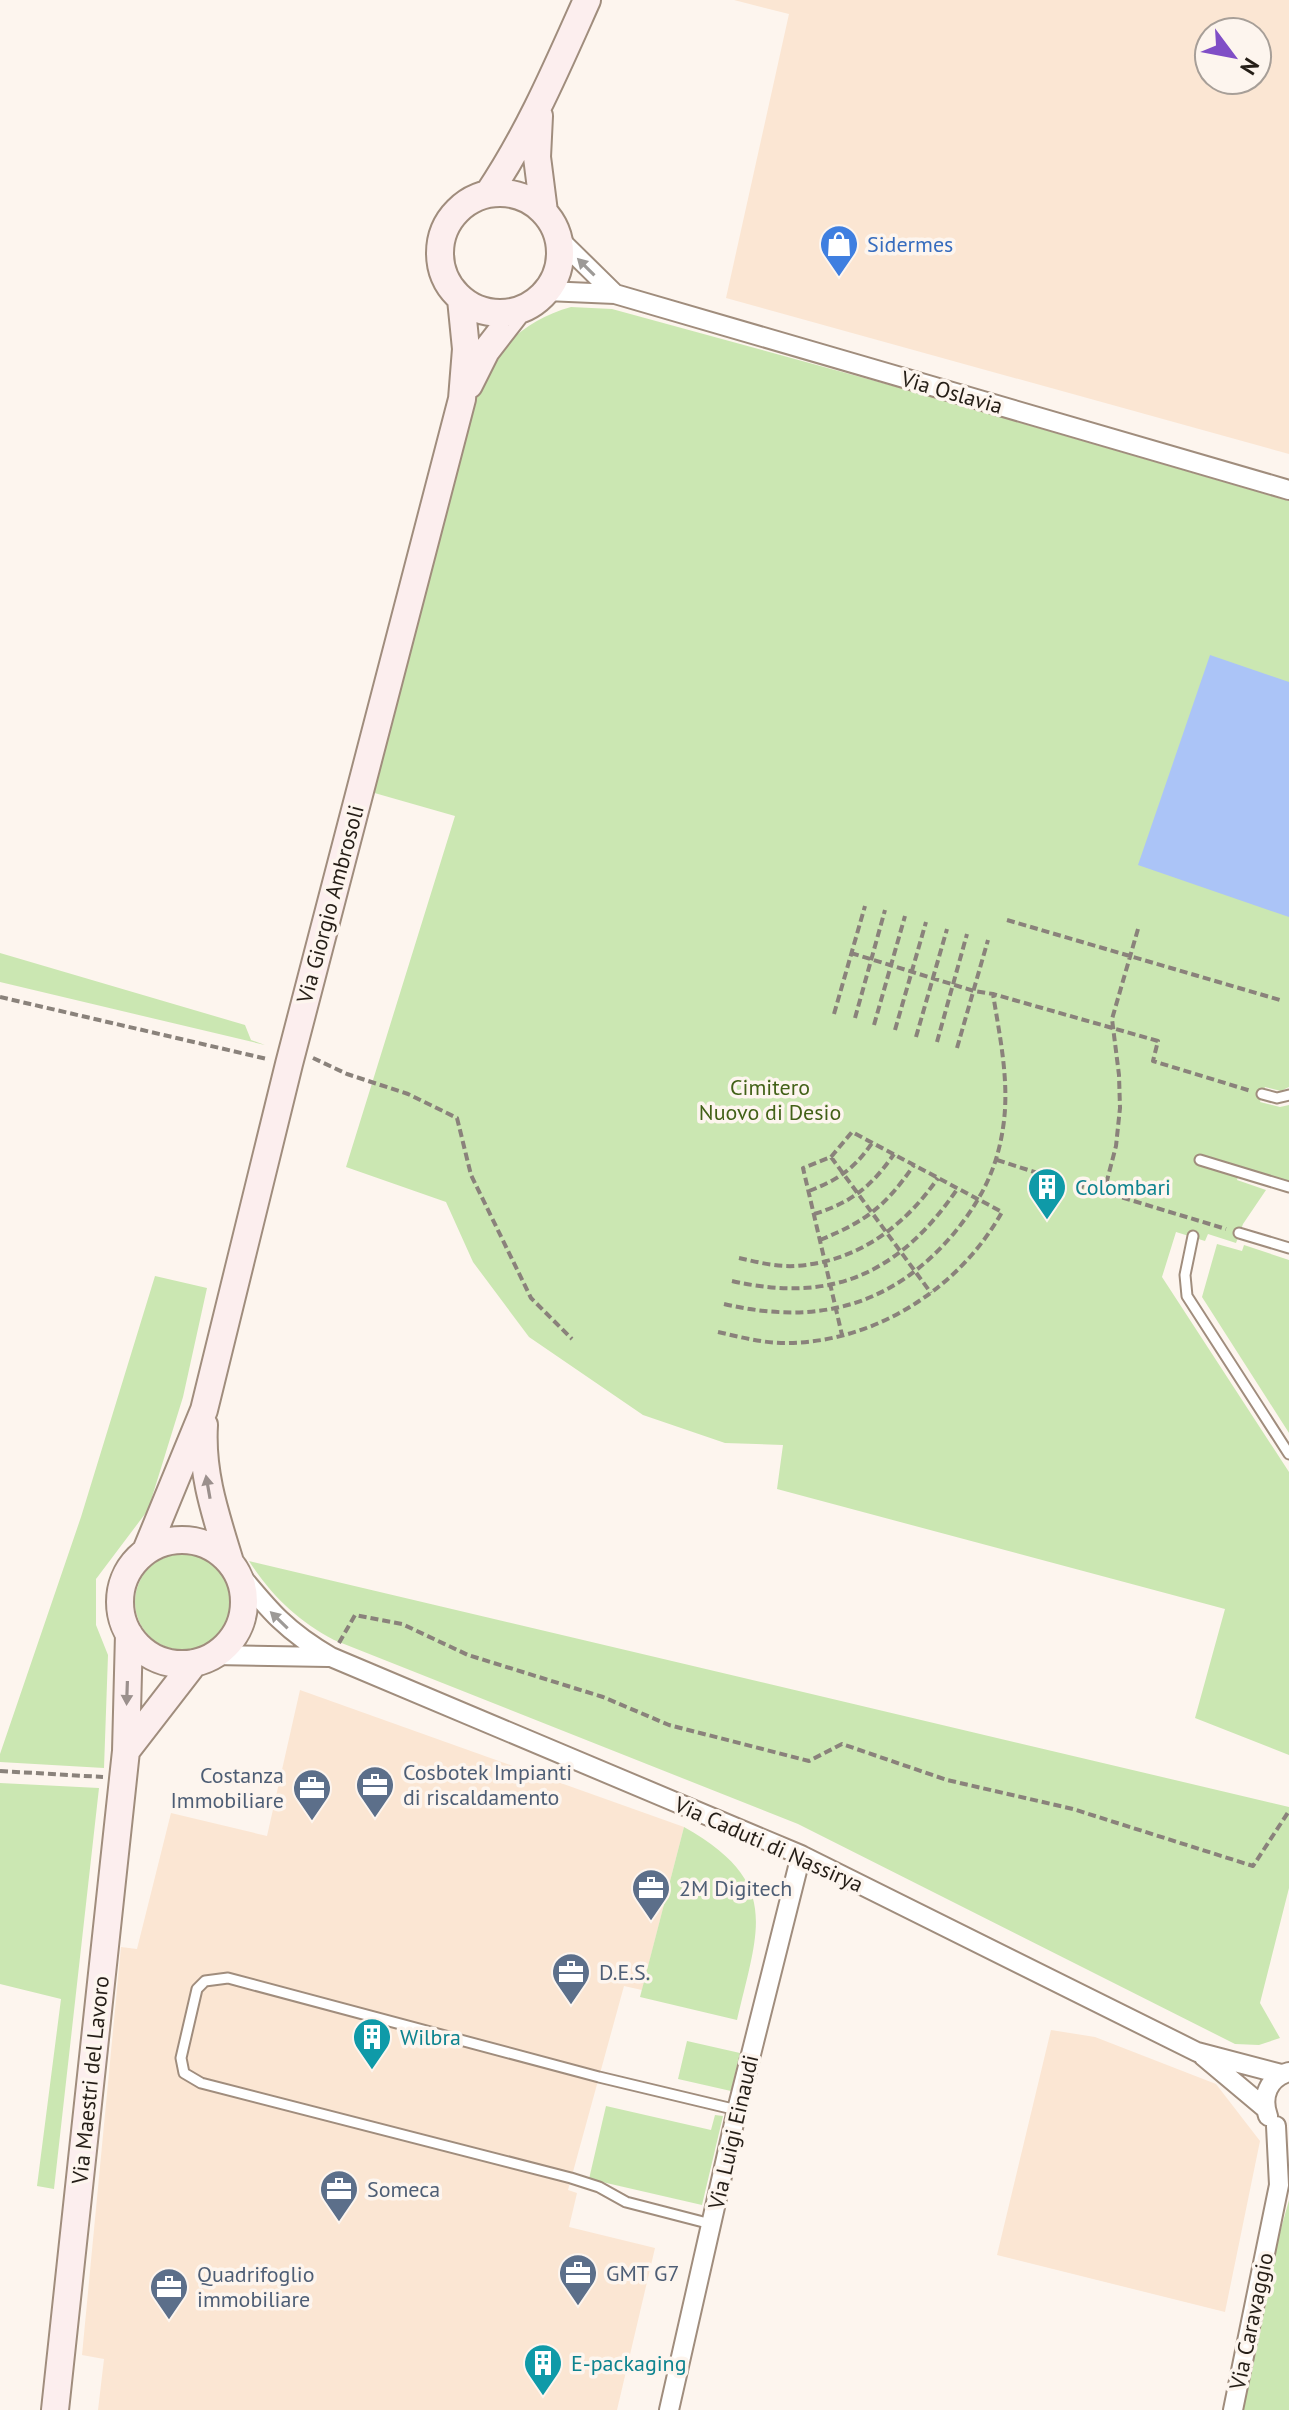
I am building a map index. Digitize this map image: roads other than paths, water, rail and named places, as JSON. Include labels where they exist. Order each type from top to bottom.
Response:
[{"type":"main road","points":[[488,194],[514,156],[540,107],[587,0]]},
{"type":"main road","points":[[540,107],[537,157],[544,212],[558,238],[560,257],[556,275],[546,291],[533,303],[517,311],[488,312],[461,299],[449,285],[441,267],[444,229],[455,213],[470,201],[488,194],[508,193],[528,200],[544,212]]},
{"type":"main road","name":"Via Giorgio Ambrosoli","points":[[146,1551],[204,1410],[291,1056],[462,399],[466,349],[461,299]]},
{"type":"main road","name":"Via Giorgio Ambrosoli","points":[[462,399],[486,351],[517,311]]},
{"type":"main road","name":"Via Giorgio Ambrosoli","points":[[204,1410],[203,1444],[208,1491],[233,1566]]},
{"type":"main road","points":[[190,1540],[212,1547],[233,1566],[243,1589],[242,1617],[229,1643],[204,1659],[175,1664],[157,1659],[141,1649],[129,1634],[122,1617],[120,1599],[128,1572],[146,1551],[167,1541],[190,1540]]},
{"type":"main road","name":"Via Maestri del Lavoro","points":[[55,2410],[126,1751],[129,1634]]},
{"type":"main road","name":"Via Maestri del Lavoro","points":[[126,1751],[204,1659]]},
{"type":"street","name":"Via Oslavia","points":[[558,238],[615,294]]},
{"type":"street","name":"Via Oslavia","points":[[546,291],[615,294],[1289,490]]},
{"type":"street","name":"Via Caduti di Nassirya","points":[[233,1566],[278,1620],[303,1641],[331,1657],[801,1855],[1197,2052],[1265,2108],[1283,2129]]},
{"type":"street","name":"Via Caduti di Nassirya","points":[[204,1659],[331,1657]]},
{"type":"street","name":"Via Luigi Einaudi","points":[[669,2410],[737,2110],[801,1855]]},
{"type":"street","name":"Via Caduti di Nassirya","points":[[1197,2052],[1286,2070]]},
{"type":"street","points":[[1265,2108],[1268,2089],[1286,2070]]},
{"type":"street","name":"Via Caravaggio","points":[[1233,2410],[1279,2185],[1283,2129]]},
{"type":"street","name":"Via Caravaggio","points":[[1279,2185],[1289,2166]]},
{"type":"lane","points":[[1262,1094],[1277,1098],[1289,1095]]},
{"type":"lane","points":[[1200,1160],[1289,1187]]},
{"type":"lane","points":[[1239,1233],[1289,1248]]},
{"type":"lane","points":[[1193,1236],[1185,1275],[1187,1296],[1289,1454]]},
{"type":"lane","points":[[711,2224],[626,2202],[599,2187],[571,2178],[201,2083],[184,2073],[181,2058],[197,1989],[205,1981],[228,1978],[599,2077],[737,2110]]},
{"type":"water","points":[[1210,655],[1289,682],[1289,917],[1138,865]]},
{"type":"place","name":"Sidermes","points":[[839,278]]},
{"type":"place","name":"Colombari","points":[[1047,1221]]},
{"type":"place","name":"Cosbotek Impianti di riscaldamento","points":[[375,1819]]},
{"type":"place","name":"Costanza Immobiliare","points":[[312,1822]]},
{"type":"place","name":"2M Digitech","points":[[651,1922]]},
{"type":"place","name":"D.E.S.","points":[[571,2006]]},
{"type":"place","name":"Wilbra","points":[[372,2071]]},
{"type":"place","name":"Someca","points":[[339,2223]]},
{"type":"place","name":"GMT G7","points":[[578,2307]]},
{"type":"place","name":"Quadrifoglio immobiliare","points":[[169,2321]]},
{"type":"place","name":"E-packaging","points":[[543,2397]]},
{"type":"park label","name":"Cimitero Nuovo di Desio","points":[[770,1100]]}]
